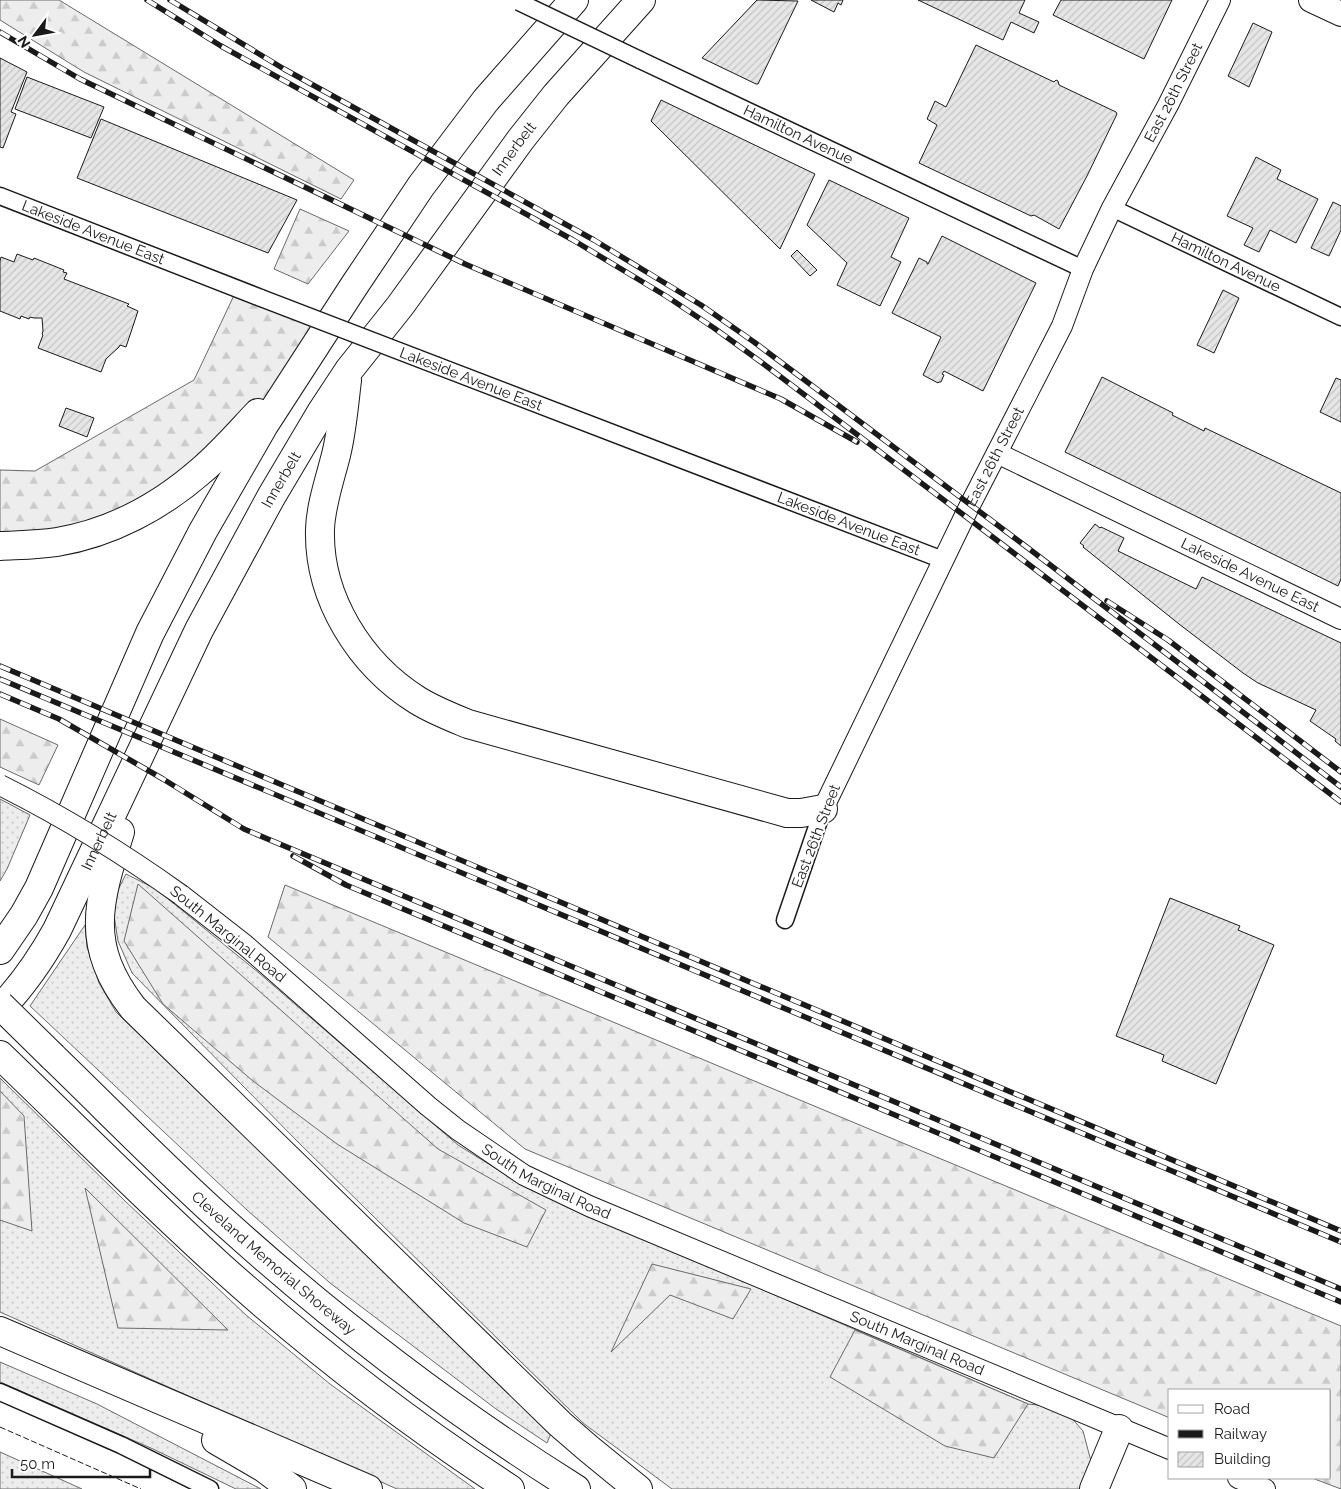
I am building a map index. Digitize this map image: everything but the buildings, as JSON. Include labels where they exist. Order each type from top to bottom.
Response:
[{"type":"highway","points":[[0,950],[24,915],[39,888],[132,671],[171,592],[242,461],[296,374],[421,186],[486,100],[574,0]]},
{"type":"highway","name":"Innerbelt","points":[[0,1007],[27,978],[57,930],[199,630],[292,460],[349,370],[400,306],[521,139],[556,95],[641,0]]},
{"type":"highway","points":[[349,370],[336,453],[322,511],[320,530],[321,556],[326,580],[334,602],[349,631],[369,657],[390,679],[418,701],[468,724],[787,813],[801,813],[823,809]]},
{"type":"highway","points":[[0,546],[38,544],[76,538],[119,523],[164,500],[204,468],[296,374]]},
{"type":"highway","points":[[154,726],[107,874],[102,901],[99,925],[100,940],[104,957],[116,984],[133,1008],[149,1024],[552,1417],[638,1489]]},
{"type":"highway","name":"Cleveland Memorial Shoreway","points":[[0,1007],[228,1226],[331,1314],[435,1394],[576,1489]]},
{"type":"highway","points":[[0,1055],[171,1221],[271,1310],[376,1396],[431,1436],[510,1489]]},
{"type":"highway","points":[[0,1331],[368,1489]]},
{"type":"highway","points":[[113,1380],[256,1464],[292,1489]]},
{"type":"highway","points":[[1094,1489],[1120,1429]]},
{"type":"main road","points":[[1311,0],[1341,14]]},
{"type":"street","name":"East 26th Street","points":[[784,920],[823,809],[943,560],[1062,326],[1083,269],[1112,208],[1168,106],[1220,0]]},
{"type":"street","name":"Hamilton Avenue","points":[[517,1],[1083,269]]},
{"type":"street","name":"Lakeside Avenue East","points":[[0,196],[943,560]]},
{"type":"street","name":"Hamilton Avenue","points":[[1112,208],[1341,317]]},
{"type":"street","name":"Lakeside Avenue East","points":[[997,453],[1341,619]]},
{"type":"street","name":"South Marginal Road","points":[[0,785],[80,828],[182,895],[244,945],[428,1106],[458,1130],[524,1175],[590,1206],[1168,1449]]},
{"type":"street","points":[[0,1392],[121,1445],[210,1489]]},
{"type":"street","points":[[1240,1479],[1265,1489]]},
{"type":"green space","points":[[0,0],[59,0],[354,180],[341,199],[84,72],[0,20]]},
{"type":"green space","points":[[300,209],[349,231],[308,284],[274,269]]},
{"type":"green space","points":[[237,289],[324,322],[296,374],[164,500],[0,546],[0,470],[35,471],[194,380]]},
{"type":"green space","points":[[0,719],[58,745],[39,785],[0,767]]},
{"type":"green space","points":[[0,799],[30,815],[0,881]]},
{"type":"green space","points":[[126,874],[156,889],[259,973],[458,1145],[508,1176],[668,1249],[1028,1404],[1047,1406],[1069,1415],[1083,1431],[1092,1465],[1081,1489],[672,1489],[583,1423],[297,1141],[132,973],[118,941],[112,902]]},
{"type":"green space","points":[[138,884],[438,1149],[546,1210],[527,1247],[464,1223],[337,1144],[253,1081],[163,1004],[124,941]]},
{"type":"green space","points":[[285,885],[1341,1326],[1341,1489],[1315,1479],[1331,1479],[1331,1389],[1168,1389],[1168,1417],[525,1149],[268,937]]},
{"type":"green space","points":[[85,925],[87,947],[99,983],[116,1012],[551,1433],[547,1443],[496,1409],[330,1283],[247,1210],[30,1006]]},
{"type":"green space","points":[[0,1078],[125,1201],[246,1315],[330,1384],[475,1489],[397,1489],[0,1312]]},
{"type":"green space","points":[[0,1091],[24,1116],[32,1231],[0,1220]]},
{"type":"green space","points":[[85,1188],[228,1330],[118,1328]]},
{"type":"green space","points":[[652,1264],[751,1289],[733,1319],[670,1295],[611,1352]]},
{"type":"green space","points":[[855,1330],[1028,1404],[994,1458],[945,1446],[830,1377]]},
{"type":"green space","points":[[0,1362],[97,1404],[261,1489],[236,1489],[153,1449],[0,1382]]},
{"type":"green space","points":[[0,1452],[82,1489],[0,1489]]},
{"type":"railway","points":[[147,0],[221,46],[573,240],[666,296],[714,328],[1341,802]]},
{"type":"railway","points":[[170,0],[284,69],[594,240],[701,305],[754,342],[1028,548],[1341,787]]},
{"type":"railway","points":[[0,32],[80,79],[465,264],[781,399],[857,442]]},
{"type":"railway","points":[[1107,601],[1168,640],[1341,772]]},
{"type":"railway","points":[[0,666],[1341,1231]]},
{"type":"railway","points":[[0,679],[1341,1242]]},
{"type":"railway","points":[[0,694],[59,719],[163,779],[244,829],[1341,1289]]},
{"type":"railway","points":[[293,856],[346,885],[1341,1302]]},
{"type":"fence","points":[[0,1427],[141,1489]]}]
